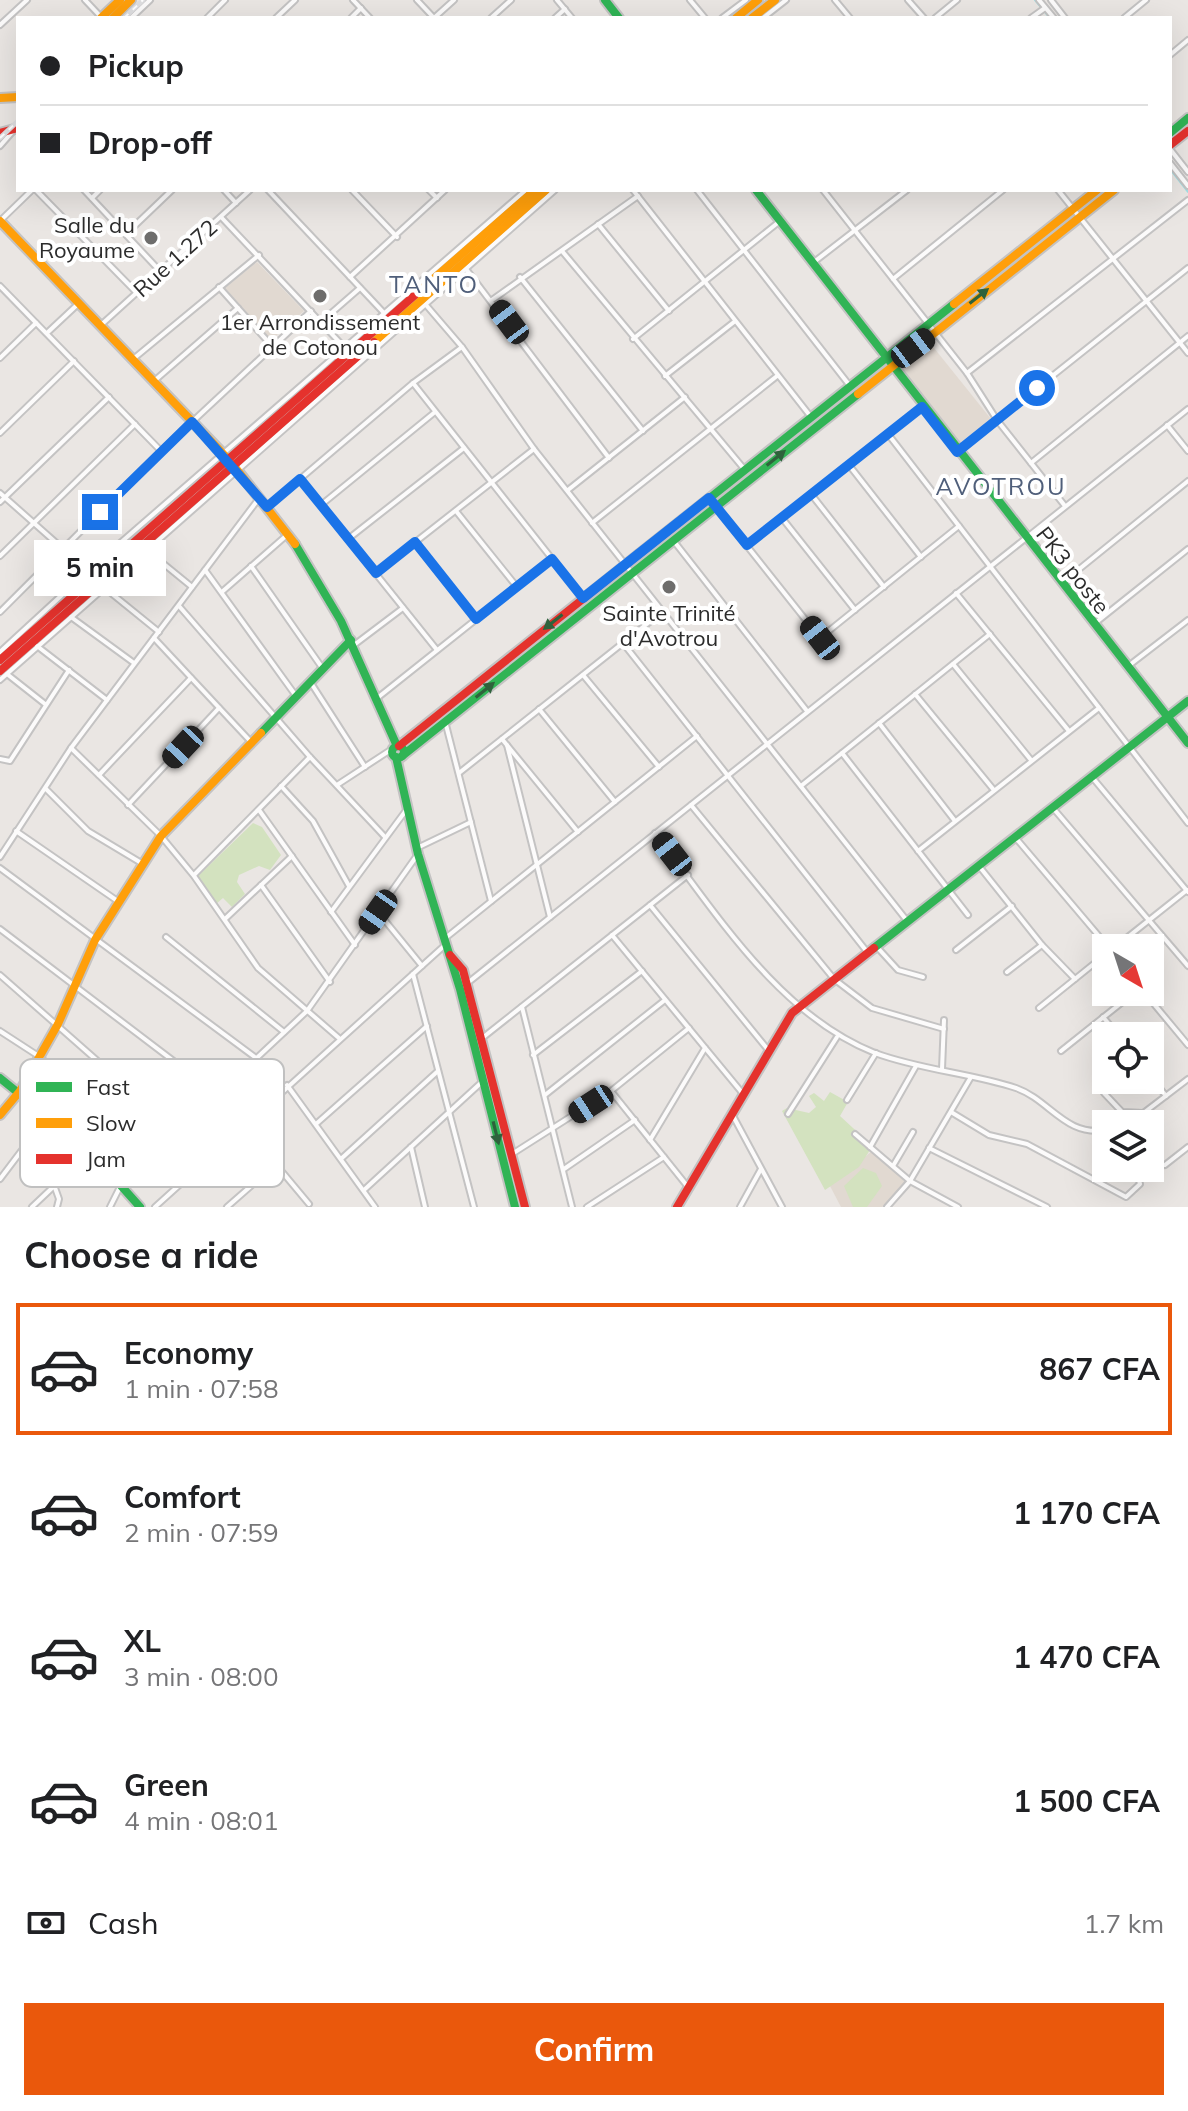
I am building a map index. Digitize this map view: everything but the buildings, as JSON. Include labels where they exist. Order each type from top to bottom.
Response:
[{"type":"main road","points":[[103,16],[120,0]]},
{"type":"main road","points":[[115,16],[131,0]]},
{"type":"main road","points":[[605,0],[617,16]]},
{"type":"main road","points":[[738,16],[758,0]]},
{"type":"main road","points":[[755,16],[775,0]]},
{"type":"main road","points":[[0,98],[15,95]]},
{"type":"main road","points":[[1172,131],[1188,118]]},
{"type":"main road","points":[[1172,145],[1188,131]]},
{"type":"main road","points":[[3,672],[231,462],[533,192]]},
{"type":"main road","points":[[0,660],[544,192]]},
{"type":"main road","name":"PK3 poste","points":[[758,192],[893,363],[957,452],[1188,743]]},
{"type":"main road","points":[[396,749],[445,721],[632,573],[893,363],[930,328],[1094,192]]},
{"type":"main road","points":[[396,749],[886,355],[930,328],[1111,192]]},
{"type":"main road","points":[[0,221],[231,462],[287,535],[352,643],[396,749],[417,851],[444,946],[463,970],[463,986],[483,1081],[515,1207]]},
{"type":"main road","points":[[40,1057],[95,940],[161,836],[352,643]]},
{"type":"main road","points":[[677,1207],[792,1013],[1188,701]]},
{"type":"main road","points":[[463,986],[481,1039],[525,1207]]},
{"type":"main road","points":[[0,1078],[20,1091],[0,1115]]},
{"type":"main road","points":[[123,1187],[140,1207]]},
{"type":"street","points":[[0,25],[27,0]]},
{"type":"street","points":[[85,0],[99,16]]},
{"type":"street","points":[[133,16],[150,0]]},
{"type":"street","points":[[209,16],[225,0]]},
{"type":"street","points":[[278,16],[295,0]]},
{"type":"street","points":[[353,0],[368,16]]},
{"type":"street","points":[[417,0],[432,16]]},
{"type":"street","points":[[436,16],[454,0]]},
{"type":"street","points":[[493,16],[511,0]]},
{"type":"street","points":[[557,0],[570,16]]},
{"type":"street","points":[[690,0],[703,16]]},
{"type":"street","points":[[725,16],[746,0]]},
{"type":"street","points":[[766,16],[786,0]]},
{"type":"street","points":[[835,0],[848,16]]},
{"type":"street","points":[[908,0],[922,16]]},
{"type":"street","points":[[937,16],[957,0]]},
{"type":"street","points":[[1039,0],[1052,16]]},
{"type":"street","points":[[1126,16],[1146,0]]},
{"type":"street","points":[[353,16],[361,8]]},
{"type":"street","points":[[1034,16],[1045,8]]},
{"type":"street","points":[[557,16],[565,9]]},
{"type":"street","points":[[1172,53],[1188,40]]},
{"type":"street","points":[[0,146],[8,129]]},
{"type":"street","points":[[1172,150],[1188,172]]},
{"type":"street","points":[[1172,166],[1188,186]]},
{"type":"street","points":[[0,221],[32,192]]},
{"type":"street","points":[[36,192],[136,292]]},
{"type":"street","points":[[86,192],[159,270]]},
{"type":"street","points":[[92,198],[98,192]]},
{"type":"street","points":[[126,234],[170,192]]},
{"type":"street","points":[[226,192],[237,203]]},
{"type":"street","name":"Rue 1.272","points":[[100,327],[248,192]]},
{"type":"street","points":[[270,192],[384,313]]},
{"type":"street","points":[[354,192],[397,237]]},
{"type":"street","points":[[431,192],[437,198]]},
{"type":"street","points":[[350,277],[443,192]]},
{"type":"street","points":[[518,192],[521,195]]},
{"type":"street","points":[[0,680],[3,672],[148,551],[231,462],[345,348],[524,192]]},
{"type":"street","points":[[0,652],[88,571],[231,462],[426,305],[553,192]]},
{"type":"street","points":[[635,192],[707,280],[734,322],[811,417]]},
{"type":"street","points":[[699,192],[850,386]]},
{"type":"street","points":[[824,192],[853,233],[967,373],[997,420],[1065,506]]},
{"type":"street","points":[[813,263],[904,192]]},
{"type":"street","points":[[893,279],[1001,192]]},
{"type":"street","points":[[1059,192],[1188,353]]},
{"type":"street","points":[[492,300],[520,277],[638,196]]},
{"type":"street","points":[[967,373],[1188,200]]},
{"type":"street","points":[[221,217],[345,348]]},
{"type":"street","points":[[633,339],[780,221]]},
{"type":"street","points":[[598,224],[669,311]]},
{"type":"street","points":[[562,251],[745,470]]},
{"type":"street","points":[[132,360],[259,255]]},
{"type":"street","points":[[957,452],[1188,268]]},
{"type":"street","points":[[466,269],[609,458]]},
{"type":"street","points":[[520,277],[643,431]]},
{"type":"street","points":[[219,287],[272,346]]},
{"type":"street","points":[[1,288],[161,451]]},
{"type":"street","points":[[321,322],[360,288]]},
{"type":"street","points":[[47,333],[78,304]]},
{"type":"street","points":[[426,305],[462,347],[534,449],[908,922]]},
{"type":"street","points":[[153,382],[238,308]]},
{"type":"street","points":[[0,612],[161,451],[311,311]]},
{"type":"street","points":[[665,376],[734,322]]},
{"type":"street","points":[[0,358],[36,323]]},
{"type":"street","points":[[1031,463],[1188,336]]},
{"type":"street","points":[[267,507],[413,383],[462,347]]},
{"type":"street","points":[[0,433],[74,361]]},
{"type":"street","points":[[592,523],[712,431],[777,376]]},
{"type":"street","points":[[413,383],[583,598]]},
{"type":"street","points":[[0,502],[109,397]]},
{"type":"street","points":[[567,491],[685,397]]},
{"type":"street","points":[[747,545],[922,407]]},
{"type":"street","points":[[463,986],[1188,409]]},
{"type":"street","points":[[321,505],[435,412]]},
{"type":"street","points":[[0,556],[135,424]]},
{"type":"street","points":[[1167,425],[1188,451]]},
{"type":"street","points":[[888,434],[1188,823]]},
{"type":"street","points":[[348,539],[464,448]]},
{"type":"street","points":[[376,573],[534,449]]},
{"type":"street","points":[[849,465],[921,557]]},
{"type":"street","points":[[300,479],[437,650]]},
{"type":"street","points":[[1061,583],[1188,481]]},
{"type":"street","points":[[0,493],[88,571]]},
{"type":"street","points":[[811,494],[884,587]]},
{"type":"street","points":[[0,857],[71,748],[260,497]]},
{"type":"street","points":[[709,498],[820,638],[959,526]]},
{"type":"street","points":[[456,510],[517,587]]},
{"type":"street","points":[[781,518],[855,610]]},
{"type":"street","points":[[223,591],[287,535]]},
{"type":"street","points":[[673,540],[807,712]]},
{"type":"street","points":[[415,542],[476,619]]},
{"type":"street","points":[[1094,624],[1188,549]]},
{"type":"street","points":[[148,551],[193,588]]},
{"type":"street","points":[[376,699],[552,559]]},
{"type":"street","points":[[251,566],[323,669]]},
{"type":"street","points":[[205,570],[297,698]]},
{"type":"street","points":[[106,589],[159,632]]},
{"type":"street","points":[[956,593],[1069,731]]},
{"type":"street","points":[[179,606],[310,757],[385,837]]},
{"type":"street","points":[[352,643],[403,608]]},
{"type":"street","points":[[459,773],[662,612]]},
{"type":"street","points":[[71,617],[134,663]]},
{"type":"street","points":[[1127,667],[1188,620]]},
{"type":"street","points":[[801,786],[990,634]]},
{"type":"street","points":[[154,638],[252,743]]},
{"type":"street","points":[[623,643],[868,953]]},
{"type":"street","points":[[37,646],[107,700]]},
{"type":"street","points":[[953,664],[1031,760]]},
{"type":"street","points":[[0,759],[10,761],[69,670]]},
{"type":"street","points":[[3,672],[45,704]]},
{"type":"street","points":[[583,675],[659,767]]},
{"type":"street","points":[[99,776],[191,678]]},
{"type":"street","points":[[311,683],[365,767]]},
{"type":"street","points":[[915,694],[993,789]]},
{"type":"street","points":[[128,805],[219,708]]},
{"type":"street","points":[[918,851],[1099,708]]},
{"type":"street","points":[[539,709],[615,802]]},
{"type":"street","points":[[438,713],[445,721],[491,901]]},
{"type":"street","points":[[879,723],[955,821]]},
{"type":"street","points":[[284,1088],[491,901],[697,736]]},
{"type":"street","points":[[502,739],[578,832]]},
{"type":"street","points":[[507,745],[550,917]]},
{"type":"street","points":[[71,748],[161,836],[194,876],[258,968],[340,1039]]},
{"type":"street","points":[[337,785],[396,749]]},
{"type":"street","points":[[842,753],[968,915]]},
{"type":"street","points":[[194,876],[310,757]]},
{"type":"street","points":[[1092,777],[1187,891],[1130,934]]},
{"type":"street","points":[[281,786],[313,821],[349,886]]},
{"type":"street","points":[[46,789],[88,831],[145,865]]},
{"type":"street","points":[[691,805],[834,979],[872,1008],[944,1029]]},
{"type":"street","points":[[1053,808],[1188,966]]},
{"type":"street","points":[[331,912],[407,809]]},
{"type":"street","points":[[259,810],[355,945]]},
{"type":"street","points":[[0,868],[256,1058],[307,1011],[330,982],[417,851],[471,822]]},
{"type":"street","points":[[16,831],[119,902]]},
{"type":"street","points":[[655,833],[782,993],[837,1037],[916,1066],[942,1069],[1028,1094],[1071,1126],[1092,1131]]},
{"type":"street","points":[[1015,837],[1100,934]]},
{"type":"street","points":[[225,919],[292,856]]},
{"type":"street","points":[[979,866],[1042,945],[1075,979]]},
{"type":"street","points":[[481,1039],[688,875]]},
{"type":"street","points":[[261,885],[330,982]]},
{"type":"street","points":[[650,905],[769,1051]]},
{"type":"street","points":[[956,950],[1012,906]]},
{"type":"street","points":[[378,912],[422,966]]},
{"type":"street","points":[[0,940],[2,931],[170,1059]]},
{"type":"street","points":[[612,935],[744,1095]]},
{"type":"street","points":[[166,937],[284,1032]]},
{"type":"street","points":[[1007,972],[1042,945]]},
{"type":"street","points":[[877,947],[898,970],[923,977]]},
{"type":"street","points":[[1039,1008],[1092,965]]},
{"type":"street","points":[[533,1055],[642,971]]},
{"type":"street","points":[[413,974],[474,1207]]},
{"type":"street","points":[[0,975],[97,1059]]},
{"type":"street","points":[[544,1096],[665,1000]]},
{"type":"street","points":[[1061,1051],[1117,1006]]},
{"type":"street","points":[[1156,1006],[1188,1045]]},
{"type":"street","points":[[522,1007],[572,1207]]},
{"type":"street","points":[[1103,1017],[1107,1022]]},
{"type":"street","points":[[942,1069],[944,1020]]},
{"type":"street","points":[[316,1124],[427,1026]]},
{"type":"street","points":[[512,1154],[611,1091],[689,1028]]},
{"type":"street","points":[[0,1031],[40,1057]]},
{"type":"street","points":[[788,1114],[837,1037]]},
{"type":"street","points":[[650,1140],[705,1048]]},
{"type":"street","points":[[847,1100],[876,1053]]},
{"type":"street","points":[[870,1147],[916,1066]]},
{"type":"street","points":[[341,1158],[438,1071]]},
{"type":"street","points":[[887,1207],[910,1181],[971,1077]]},
{"type":"street","points":[[1148,1110],[1188,1079]]},
{"type":"street","points":[[364,1190],[483,1081]]},
{"type":"street","points":[[287,1085],[375,1207]]},
{"type":"street","points":[[611,1091],[688,1187]]},
{"type":"street","points":[[1105,1094],[1120,1110]]},
{"type":"street","points":[[951,1112],[989,1135],[1027,1144],[1092,1179]]},
{"type":"street","points":[[732,1114],[782,1207]]},
{"type":"street","points":[[563,1169],[635,1120]]},
{"type":"street","points":[[893,1166],[913,1132]]},
{"type":"street","points":[[855,1134],[910,1181],[958,1207]]},
{"type":"street","points":[[411,1147],[425,1207]]},
{"type":"street","points":[[1165,1165],[1188,1147]]},
{"type":"street","points":[[929,1148],[1047,1207]]},
{"type":"street","points":[[0,1179],[20,1152]]},
{"type":"street","points":[[587,1207],[664,1157]]},
{"type":"street","points":[[740,1207],[761,1169]]},
{"type":"street","points":[[284,1174],[309,1204]]},
{"type":"street","points":[[1098,1182],[1126,1197],[1140,1182]]},
{"type":"street","points":[[32,1207],[52,1187]]},
{"type":"street","points":[[55,1187],[59,1199],[57,1207]]},
{"type":"street","points":[[110,1207],[120,1187]]},
{"type":"street","points":[[155,1207],[177,1187]]},
{"type":"street","points":[[227,1207],[250,1187]]},
{"type":"shaded area","points":[[257,262],[304,311],[271,340],[225,288]]},
{"type":"shaded area","points":[[930,343],[991,419],[956,446],[896,370]]},
{"type":"shaded area","points":[[872,1151],[905,1182],[882,1207],[841,1207],[830,1186]]},
{"type":"green space","points":[[253,823],[262,827],[281,855],[270,870],[259,866],[239,875],[237,882],[245,894],[232,907],[223,898],[216,904],[195,879]]},
{"type":"green space","points":[[830,1092],[848,1102],[840,1116],[866,1140],[864,1144],[870,1150],[859,1167],[825,1190],[782,1111],[787,1108],[809,1113],[816,1107],[809,1096],[814,1093],[824,1101]]},
{"type":"green space","points":[[863,1168],[876,1173],[882,1186],[867,1207],[853,1207],[844,1186]]},
{"type":"waterway","points":[[1035,0],[1048,16]]},
{"type":"waterway","points":[[1172,172],[1188,192]]},
{"type":"waterway","points":[[459,972],[461,982]]},
{"type":"waterway","points":[[472,1024],[519,1207]]},
{"type":"railway","points":[[126,16],[143,0]]},
{"type":"railway","points":[[0,138],[16,123]]},
{"type":"traffic: fast","points":[[605,0],[617,16]]},
{"type":"traffic: fast","points":[[1172,131],[1188,118]]},
{"type":"traffic: fast","points":[[758,192],[1188,743]]},
{"type":"traffic: fast","points":[[638,555],[954,304]]},
{"type":"traffic: fast","points":[[402,756],[858,394]]},
{"type":"traffic: fast","points":[[295,544],[341,621],[397,746]]},
{"type":"traffic: fast","points":[[261,733],[351,640]]},
{"type":"traffic: fast","points":[[874,948],[1188,701]]},
{"type":"traffic: fast","points":[[398,746],[404,752],[398,758],[392,752],[398,746]]},
{"type":"traffic: fast","points":[[396,757],[418,854],[460,989],[515,1207]]},
{"type":"traffic: fast","points":[[0,1078],[20,1094]]},
{"type":"traffic: fast","points":[[122,1187],[140,1207]]},
{"type":"traffic: slow","points":[[103,16],[120,0]]},
{"type":"traffic: slow","points":[[115,16],[131,0]]},
{"type":"traffic: slow","points":[[738,16],[758,0]]},
{"type":"traffic: slow","points":[[755,16],[775,0]]},
{"type":"traffic: slow","points":[[0,98],[16,97]]},
{"type":"traffic: slow","points":[[415,295],[533,192]]},
{"type":"traffic: slow","points":[[374,342],[544,192]]},
{"type":"traffic: slow","points":[[954,304],[1094,192]]},
{"type":"traffic: slow","points":[[858,394],[1111,192]]},
{"type":"traffic: slow","points":[[0,221],[231,462],[295,544]]},
{"type":"traffic: slow","points":[[38,1059],[58,1024],[95,940],[161,836],[261,733]]},
{"type":"traffic: slow","points":[[0,1115],[20,1091]]},
{"type":"traffic: jam","points":[[0,133],[16,129]]},
{"type":"traffic: jam","points":[[1172,143],[1188,131]]},
{"type":"traffic: jam","points":[[0,660],[415,295]]},
{"type":"traffic: jam","points":[[0,671],[374,342]]},
{"type":"traffic: jam","points":[[399,746],[638,555]]},
{"type":"traffic: jam","points":[[677,1207],[792,1013],[874,948]]},
{"type":"traffic: jam","points":[[450,955],[463,970],[525,1207]]},
{"type":"place","name":"Salle du Royaume","points":[[151,238]]},
{"type":"place","name":"1er Arrondissement de Cotonou","points":[[320,296]]},
{"type":"place","name":"Sainte Trinité d'Avotrou","points":[[669,587]]},
{"type":"district","name":"TANTO","points":[[434,284]]},
{"type":"district","name":"AVOTROU","points":[[1001,486]]},
{"type":"route","points":[[100,512],[192,422],[267,507],[300,479],[376,573],[415,542],[476,619],[552,559],[583,598],[709,498],[747,545],[922,407],[957,452],[1037,388]]}]
